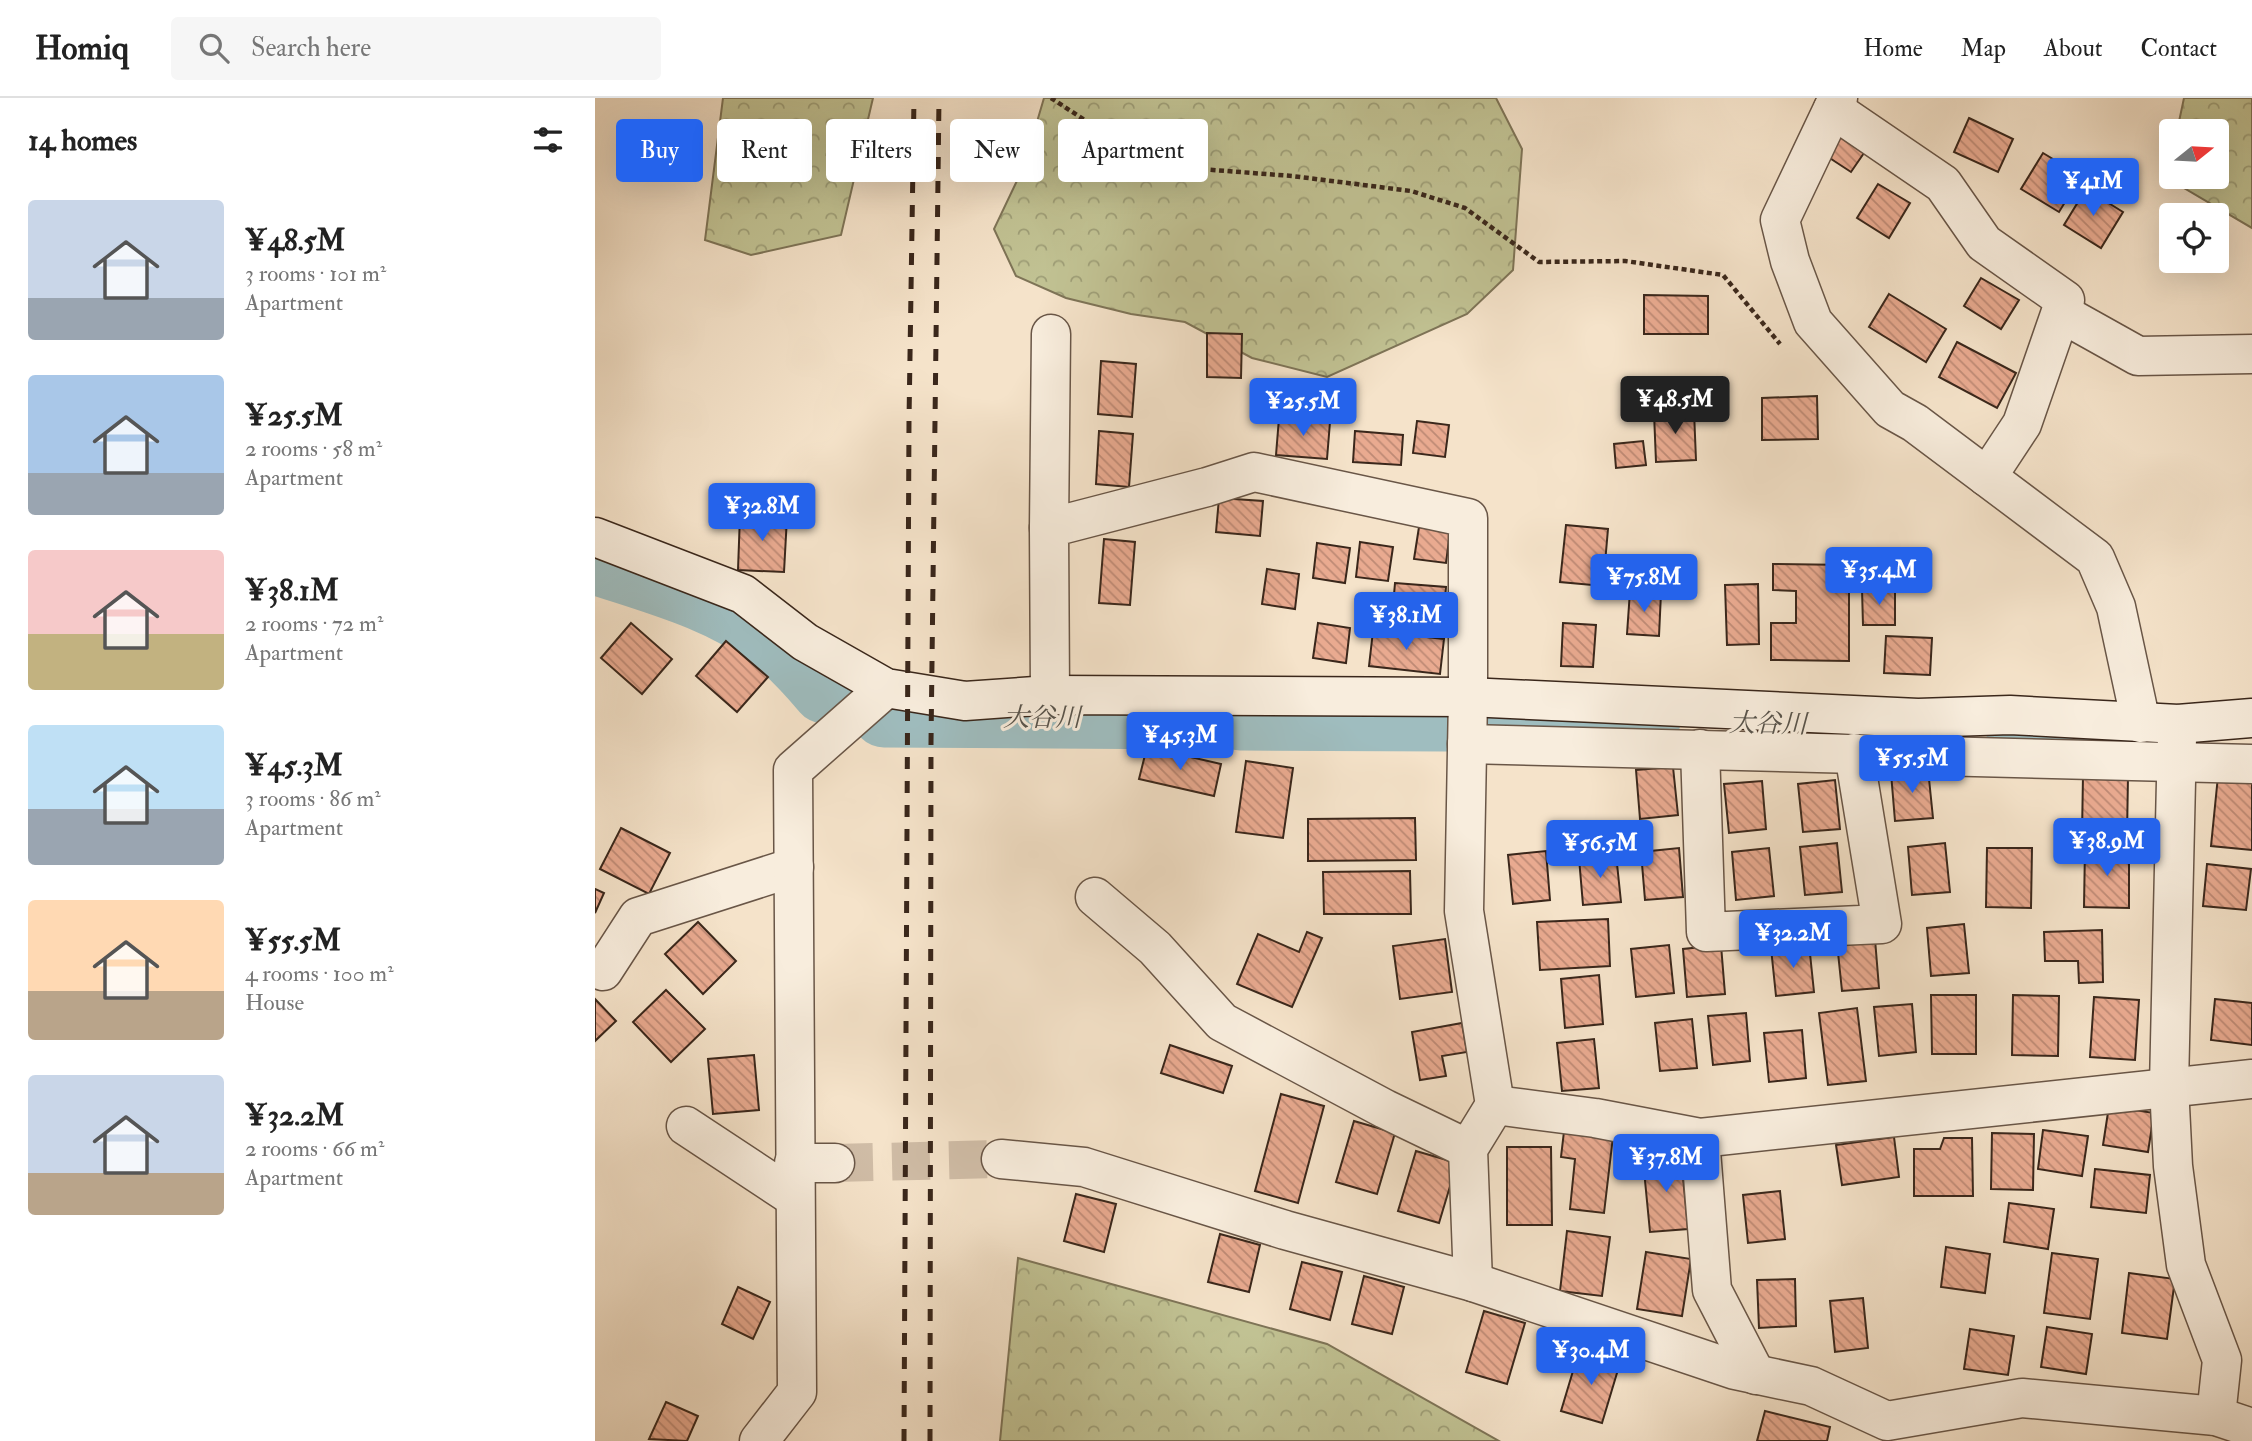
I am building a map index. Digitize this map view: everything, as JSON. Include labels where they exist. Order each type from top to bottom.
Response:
[{"type":"street","points":[[1987,477],[2022,424],[2066,300],[1984,243],[1943,184],[1835,104],[1780,220],[1790,261],[1813,322],[1890,409],[1915,423],[1987,477],[2095,558],[2177,763],[2169,1086],[2173,1166],[2186,1265],[2222,1360],[2216,1416]]},
{"type":"street","points":[[2061,313],[2138,356],[2252,355]]},
{"type":"street","points":[[1050,695],[1051,334]]},
{"type":"street","points":[[1049,528],[1254,472],[1468,518],[1464,911],[1495,1105],[1468,1149],[1473,1282]]},
{"type":"street","points":[[595,537],[743,594],[805,642],[886,688],[965,701],[1050,695],[1468,697],[1918,718],[2010,715],[2159,723],[2252,718]]},
{"type":"street","points":[[759,1441],[797,1392],[793,769],[886,688]]},
{"type":"street","points":[[1467,744],[2252,764]]},
{"type":"street","points":[[1699,749],[1706,932],[1882,923],[1854,753]]},
{"type":"street","points":[[603,971],[638,917],[794,867]]},
{"type":"street","points":[[1095,897],[1155,948],[1222,1022],[1384,1109],[1468,1149]]},
{"type":"street","points":[[1495,1105],[1595,1118],[1700,1138],[2252,1079]]},
{"type":"street","points":[[686,1126],[795,1180],[835,1163]]},
{"type":"street","points":[[1700,1138],[1712,1290],[1756,1375]]},
{"type":"street","points":[[1001,1159],[1084,1167],[1286,1230],[1473,1282],[1735,1370],[1811,1387],[1883,1431],[2022,1398],[2216,1416],[2252,1427]]},
{"type":"path","points":[[1052,98],[1135,153],[1174,167],[1292,176],[1411,191],[1465,208],[1539,262],[1625,261],[1723,275],[1784,349]]},
{"type":"green space","points":[[723,98],[873,98],[868,119],[826,119],[826,182],[853,182],[841,235],[751,255],[705,240],[717,145],[717,182],[812,182],[812,119],[720,119]]},
{"type":"green space","points":[[1044,98],[1496,98],[1522,149],[1513,270],[1467,314],[1327,377],[1252,358],[1185,322],[1131,314],[1066,298],[1016,276],[994,229],[1016,182],[1044,182],[1044,119],[1038,119]]},
{"type":"green space","points":[[2184,98],[2252,98],[2252,228],[2229,214],[2229,203],[2210,203],[2186,189],[2229,189],[2229,119],[2180,119]]},
{"type":"green space","points":[[1018,1258],[1327,1344],[1499,1441],[1000,1441]]},
{"type":"building","points":[[1969,118],[2013,139],[1998,172],[1954,152]]},
{"type":"building","points":[[1837,131],[1866,150],[1851,172],[1822,153]]},
{"type":"building","points":[[2043,153],[2081,176],[2059,212],[2021,189]]},
{"type":"building","points":[[1878,184],[1910,203],[1889,238],[1857,218]]},
{"type":"building","points":[[2086,189],[2123,212],[2101,248],[2064,225]]},
{"type":"building","points":[[1981,278],[2019,300],[2001,329],[1964,306]]},
{"type":"building","points":[[1889,294],[1946,329],[1926,362],[1869,327]]},
{"type":"building","points":[[1644,295],[1708,296],[1708,334],[1644,334]]},
{"type":"building","points":[[1207,333],[1242,334],[1241,378],[1207,377]]},
{"type":"building","points":[[1957,342],[2016,373],[1997,408],[1939,377]]},
{"type":"building","points":[[1101,361],[1136,364],[1132,417],[1098,414]]},
{"type":"building","points":[[1817,396],[1818,439],[1762,440],[1762,398]]},
{"type":"building","points":[[1694,411],[1696,460],[1656,462],[1654,413]]},
{"type":"building","points":[[1279,418],[1330,422],[1327,459],[1276,455]]},
{"type":"building","points":[[1417,421],[1449,425],[1445,457],[1413,453]]},
{"type":"building","points":[[1099,431],[1133,434],[1129,487],[1096,484]]},
{"type":"building","points":[[1355,431],[1403,435],[1401,465],[1353,462]]},
{"type":"building","points":[[1643,441],[1646,465],[1616,468],[1614,444]]},
{"type":"building","points":[[1219,498],[1263,501],[1260,536],[1216,532]]},
{"type":"building","points":[[740,515],[787,517],[784,572],[738,570]]},
{"type":"building","points":[[1566,525],[1608,529],[1603,586],[1560,582]]},
{"type":"building","points":[[1419,527],[1450,532],[1446,563],[1414,559]]},
{"type":"building","points":[[1104,539],[1135,542],[1130,605],[1099,603]]},
{"type":"building","points":[[1360,542],[1393,547],[1388,581],[1356,577]]},
{"type":"building","points":[[1317,543],[1350,548],[1345,583],[1313,578]]},
{"type":"building","points":[[1773,564],[1849,565],[1849,661],[1771,660],[1771,623],[1796,623],[1796,591],[1773,590]]},
{"type":"building","points":[[1267,569],[1299,574],[1295,609],[1262,604]]},
{"type":"building","points":[[1395,583],[1446,587],[1443,622],[1392,618]]},
{"type":"building","points":[[1758,584],[1759,644],[1727,645],[1725,585]]},
{"type":"building","points":[[1895,588],[1895,625],[1863,625],[1862,589]]},
{"type":"building","points":[[1630,591],[1661,593],[1659,636],[1627,634]]},
{"type":"building","points":[[631,623],[672,659],[642,694],[601,658]]},
{"type":"building","points":[[1318,623],[1350,628],[1346,663],[1313,658]]},
{"type":"building","points":[[1563,623],[1596,625],[1593,667],[1561,666]]},
{"type":"building","points":[[1373,631],[1444,639],[1440,674],[1369,666]]},
{"type":"building","points":[[1886,636],[1932,638],[1930,675],[1884,673]]},
{"type":"building","points":[[726,641],[768,677],[737,712],[696,676]]},
{"type":"building","points":[[1147,747],[1221,764],[1214,796],[1139,779]]},
{"type":"building","points":[[1246,761],[1293,768],[1283,838],[1236,832]]},
{"type":"building","points":[[1673,767],[1678,815],[1640,819],[1636,770]]},
{"type":"building","points":[[1928,769],[1933,818],[1895,821],[1891,773]]},
{"type":"building","points":[[2083,775],[2128,776],[2127,836],[2082,835]]},
{"type":"building","points":[[2218,776],[2252,779],[2252,850],[2211,846]]},
{"type":"building","points":[[1835,780],[1840,829],[1803,832],[1798,784]]},
{"type":"building","points":[[1762,781],[1766,829],[1729,833],[1724,784]]},
{"type":"building","points":[[1415,818],[1416,860],[1308,861],[1308,819]]},
{"type":"building","points":[[621,828],[670,853],[649,894],[600,869]]},
{"type":"building","points":[[1837,843],[1842,892],[1805,895],[1800,847]]},
{"type":"building","points":[[1945,843],[1950,892],[1912,895],[1908,847]]},
{"type":"building","points":[[2085,847],[2129,848],[2129,908],[2084,907]]},
{"type":"building","points":[[1679,848],[1683,897],[1645,900],[1641,852]]},
{"type":"building","points":[[1769,848],[1774,896],[1736,900],[1732,852]]},
{"type":"building","points":[[1987,848],[2032,848],[2031,908],[1986,907]]},
{"type":"building","points":[[1546,851],[1550,900],[1513,904],[1508,855]]},
{"type":"building","points":[[1616,854],[1621,902],[1583,905],[1579,858]]},
{"type":"building","points":[[2207,864],[2251,869],[2246,910],[2203,906]]},
{"type":"building","points":[[1410,871],[1411,914],[1324,914],[1323,872]]},
{"type":"building","points":[[595,889],[604,893],[595,913]]},
{"type":"building","points":[[1608,919],[1610,966],[1540,970],[1537,922]]},
{"type":"building","points":[[698,922],[736,961],[703,994],[665,954]]},
{"type":"building","points":[[1964,924],[1969,973],[1931,976],[1927,928]]},
{"type":"building","points":[[2102,930],[2103,982],[2079,983],[2078,961],[2045,961],[2044,932]]},
{"type":"building","points":[[1307,932],[1322,938],[1292,1007],[1237,984],[1258,934],[1299,952]]},
{"type":"building","points":[[1445,939],[1452,992],[1400,999],[1393,946]]},
{"type":"building","points":[[1875,939],[1879,988],[1842,991],[1837,943]]},
{"type":"building","points":[[1809,944],[1814,992],[1776,996],[1771,948]]},
{"type":"building","points":[[1669,945],[1674,993],[1636,997],[1631,949]]},
{"type":"building","points":[[1721,945],[1725,994],[1687,997],[1683,949]]},
{"type":"building","points":[[1599,975],[1603,1024],[1565,1028],[1561,979]]},
{"type":"building","points":[[666,990],[705,1029],[671,1062],[633,1022]]},
{"type":"building","points":[[1931,995],[1976,995],[1976,1054],[1932,1054]]},
{"type":"building","points":[[2013,995],[2059,996],[2058,1056],[2012,1055]]},
{"type":"building","points":[[2094,997],[2139,1000],[2135,1060],[2090,1057]]},
{"type":"building","points":[[595,999],[616,1021],[595,1041]]},
{"type":"building","points":[[2215,999],[2252,1003],[2252,1045],[2211,1040]]},
{"type":"building","points":[[1912,1004],[1916,1052],[1879,1056],[1874,1007]]},
{"type":"building","points":[[1857,1008],[1866,1081],[1828,1085],[1819,1013]]},
{"type":"building","points":[[1746,1013],[1750,1061],[1713,1065],[1708,1016]]},
{"type":"building","points":[[1692,1019],[1697,1068],[1660,1071],[1655,1023]]},
{"type":"building","points":[[1462,1023],[1467,1052],[1442,1056],[1446,1076],[1420,1080],[1412,1032]]},
{"type":"building","points":[[1802,1030],[1806,1078],[1769,1082],[1764,1033]]},
{"type":"building","points":[[1594,1039],[1599,1088],[1562,1091],[1557,1043]]},
{"type":"building","points":[[1170,1045],[1232,1066],[1223,1093],[1161,1073]]},
{"type":"building","points":[[754,1055],[759,1110],[713,1114],[708,1059]]},
{"type":"building","points":[[1281,1094],[1324,1106],[1298,1203],[1255,1191]]},
{"type":"building","points":[[2109,1106],[2154,1113],[2148,1152],[2103,1145]]},
{"type":"building","points":[[1354,1121],[1395,1133],[1377,1194],[1336,1182]]},
{"type":"building","points":[[1565,1123],[1614,1128],[1604,1213],[1570,1209],[1575,1159],[1561,1157]]},
{"type":"building","points":[[2043,1130],[2088,1136],[2082,1176],[2038,1169]]},
{"type":"building","points":[[1992,1133],[2034,1134],[2033,1190],[1991,1189]]},
{"type":"building","points":[[1894,1137],[1899,1177],[1842,1185],[1836,1145]]},
{"type":"building","points":[[1944,1138],[1972,1138],[1973,1196],[1914,1196],[1914,1149],[1940,1149]]},
{"type":"building","points":[[1507,1147],[1551,1147],[1552,1225],[1507,1225]]},
{"type":"building","points":[[1416,1151],[1457,1163],[1439,1223],[1398,1211]]},
{"type":"building","points":[[1681,1156],[1688,1229],[1650,1232],[1643,1160]]},
{"type":"building","points":[[2095,1169],[2150,1175],[2146,1213],[2091,1207]]},
{"type":"building","points":[[1780,1191],[1785,1239],[1748,1243],[1743,1195]]},
{"type":"building","points":[[1076,1194],[1116,1204],[1104,1252],[1064,1241]]},
{"type":"building","points":[[2009,1203],[2054,1209],[2048,1249],[2004,1242]]},
{"type":"building","points":[[1567,1231],[1610,1237],[1602,1296],[1560,1291]]},
{"type":"building","points":[[1220,1234],[1260,1245],[1249,1292],[1208,1282]]},
{"type":"building","points":[[1946,1247],[1990,1254],[1985,1293],[1941,1287]]},
{"type":"building","points":[[1646,1252],[1691,1259],[1682,1316],[1637,1309]]},
{"type":"building","points":[[2052,1253],[2098,1259],[2090,1319],[2044,1313]]},
{"type":"building","points":[[1302,1262],[1342,1272],[1330,1320],[1290,1309]]},
{"type":"building","points":[[2129,1273],[2175,1279],[2167,1339],[2122,1333]]},
{"type":"building","points":[[1364,1276],[1404,1287],[1392,1334],[1352,1324]]},
{"type":"building","points":[[1795,1279],[1796,1326],[1759,1328],[1757,1280]]},
{"type":"building","points":[[738,1287],[770,1302],[753,1339],[722,1324]]},
{"type":"building","points":[[1863,1298],[1868,1348],[1835,1352],[1830,1301]]},
{"type":"building","points":[[1484,1311],[1525,1323],[1507,1384],[1466,1372]]},
{"type":"building","points":[[2047,1327],[2092,1334],[2086,1374],[2041,1367]]},
{"type":"building","points":[[1970,1329],[2014,1336],[2008,1375],[1964,1369]]},
{"type":"building","points":[[1579,1351],[1620,1363],[1602,1423],[1561,1411]]},
{"type":"building","points":[[666,1402],[698,1416],[687,1441],[649,1439]]},
{"type":"building","points":[[1765,1411],[1830,1427],[1827,1441],[1757,1441]]},
{"type":"waterway","name":"大谷川","points":[[595,563],[686,593],[750,624],[798,663],[824,692]]},
{"type":"waterway","name":"大谷川","points":[[884,716],[1200,718]]},
{"type":"waterway","name":"大谷川","points":[[1240,719],[1446,720]]},
{"type":"waterway","name":"大谷川","points":[[1473,720],[1649,721]]},
{"type":"waterway","name":"大谷川","points":[[2018,734],[2147,742]]},
{"type":"tunnel","points":[[835,1163],[1001,1159]]},
{"type":"railway","points":[[904,1441],[909,420],[914,98]]},
{"type":"railway","points":[[930,1441],[931,743],[939,98]]}]
